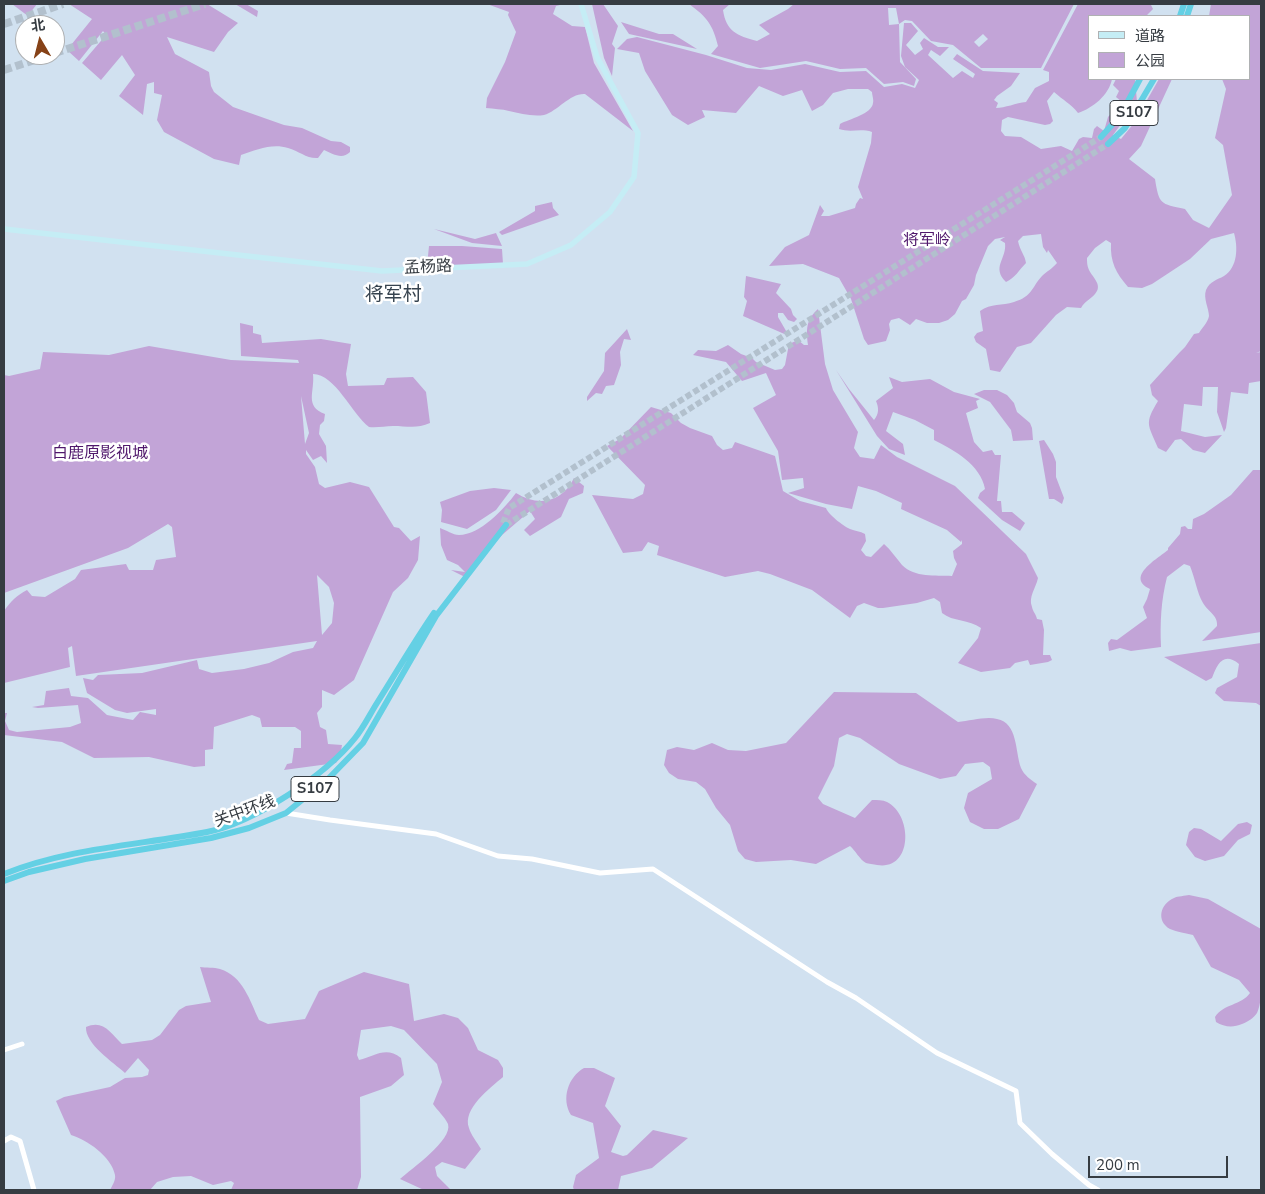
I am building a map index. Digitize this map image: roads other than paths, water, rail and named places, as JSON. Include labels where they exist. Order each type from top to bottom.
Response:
[{"type":"highway","name":"S107","points":[[1101,137],[1120,116],[1139,80]]},
{"type":"highway","name":"S107","points":[[1108,144],[1125,128],[1153,80]]},
{"type":"highway","name":"关中环线","points":[[4,874],[28,864],[85,852],[210,832],[247,820],[323,770],[355,738],[433,614],[505,524],[436,616],[363,743],[329,778],[286,813],[249,828],[211,838],[85,858],[29,872],[4,881]]},
{"type":"main road","name":"孟杨路","points":[[4,229],[382,271],[527,264],[571,245],[610,212],[634,177],[638,133],[598,58],[581,4]]},
{"type":"street","points":[[286,813],[436,834],[498,856],[532,858],[600,873],[653,869],[827,982],[856,998],[937,1053],[1016,1091],[1020,1123],[1052,1154],[1089,1185],[1098,1190]]},
{"type":"street","points":[[4,1050],[22,1044]]},
{"type":"street","points":[[4,1141],[11,1137],[20,1141],[34,1190]]},
{"type":"tunnel","points":[[4,24],[63,4]]},
{"type":"tunnel","points":[[65,50],[205,4]]},
{"type":"tunnel","points":[[4,70],[19,65]]},
{"type":"tunnel","points":[[503,523],[509,508],[1101,137]]},
{"type":"tunnel","points":[[506,525],[1108,144]]},
{"type":"district","name":"将军村","points":[[393,295]]},
{"type":"park label","name":"将军岭","points":[[927,241]]},
{"type":"park label","name":"白鹿原影视城","points":[[100,454]]}]
